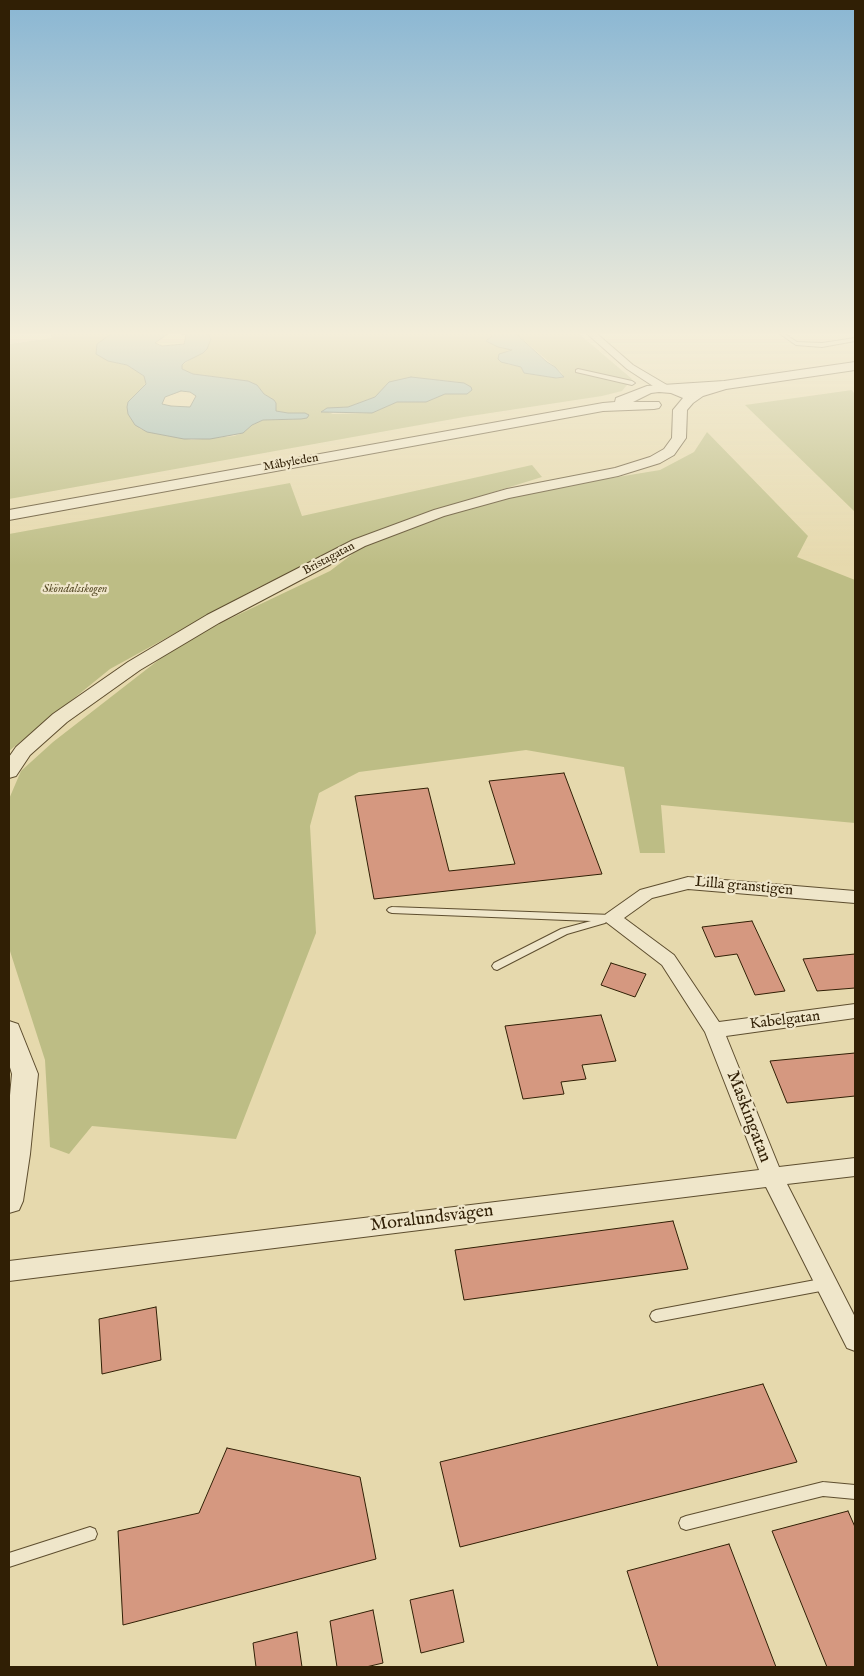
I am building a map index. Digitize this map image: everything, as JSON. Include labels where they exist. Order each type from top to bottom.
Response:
[{"type":"street","name":"Måbyleden","points":[[9,515],[585,410]]},
{"type":"street","points":[[664,410],[674,417],[680,427]]},
{"type":"street","name":"Bristagatan","points":[[9,772],[23,751],[60,718],[134,666],[213,619],[360,543],[439,513],[507,494],[641,466],[669,452],[679,438],[680,410]]},
{"type":"street","name":"Lilla granstigen","points":[[612,918],[646,894],[688,883],[855,897]]},
{"type":"street","name":"Maskingatan","points":[[612,918],[668,960],[714,1030],[772,1177],[855,1340]]},
{"type":"street","name":"Kabelgatan","points":[[714,1030],[855,1011]]},
{"type":"street","points":[[9,1030],[25,1074],[17,1154],[9,1201]]},
{"type":"street","name":"Moralundsvägen","points":[[9,1271],[855,1167]]},
{"type":"lane","points":[[392,910],[612,918]]},
{"type":"lane","points":[[497,966],[564,931],[612,918]]},
{"type":"lane","points":[[656,1316],[826,1284]]},
{"type":"lane","points":[[686,1523],[822,1489],[855,1492]]},
{"type":"lane","points":[[9,1560],[90,1534]]},
{"type":"green space","points":[[9,410],[131,410],[140,429],[192,440],[234,436],[243,433],[252,425],[263,420],[301,419],[305,413],[288,413],[276,410],[324,410],[333,414],[372,413],[378,410],[509,410],[464,417],[9,499]]},
{"type":"green space","points":[[750,410],[855,410],[855,512]]},
{"type":"green space","points":[[707,432],[808,536],[797,557],[855,580],[855,823],[661,805],[665,853],[640,853],[624,767],[526,750],[359,772],[319,793],[310,826],[316,933],[236,1139],[92,1126],[69,1154],[50,1147],[45,1060],[9,948],[9,799],[21,771],[53,742],[183,641],[330,571],[367,543],[462,507],[569,485],[660,470],[694,452]]},
{"type":"green space","name":"Sköndalsskogen","points":[[532,465],[542,477],[452,505],[359,539],[257,588],[110,669],[9,751],[9,534],[290,483],[302,516]]},
{"type":"water","points":[[127,410],[276,410],[309,415],[307,418],[301,419],[263,420],[252,425],[243,433],[210,439],[184,439],[147,432],[135,425]]},
{"type":"water","points":[[324,410],[378,410],[372,413],[321,412]]},
{"type":"building","points":[[564,773],[602,874],[374,899],[355,796],[428,788],[449,871],[515,864],[489,781]]},
{"type":"building","points":[[752,921],[785,991],[755,995],[737,954],[715,957],[702,927]]},
{"type":"building","points":[[855,954],[855,988],[817,991],[803,959]]},
{"type":"building","points":[[611,963],[646,974],[635,997],[601,985]]},
{"type":"building","points":[[601,1015],[616,1061],[582,1065],[586,1079],[561,1082],[564,1094],[523,1099],[505,1026]]},
{"type":"building","points":[[855,1053],[855,1096],[787,1103],[770,1061]]},
{"type":"building","points":[[673,1221],[688,1269],[464,1300],[455,1250]]},
{"type":"building","points":[[156,1307],[161,1360],[102,1374],[99,1319]]},
{"type":"building","points":[[763,1384],[797,1462],[460,1547],[440,1462]]},
{"type":"building","points":[[227,1448],[360,1477],[376,1559],[123,1625],[118,1531],[199,1513]]},
{"type":"building","points":[[848,1511],[855,1527],[855,1667],[827,1667],[772,1531]]},
{"type":"building","points":[[729,1544],[776,1667],[658,1667],[627,1571]]},
{"type":"building","points":[[453,1590],[464,1642],[421,1653],[410,1600]]},
{"type":"building","points":[[373,1610],[383,1663],[366,1667],[337,1667],[330,1621]]},
{"type":"building","points":[[297,1632],[302,1667],[256,1667],[253,1643]]}]
